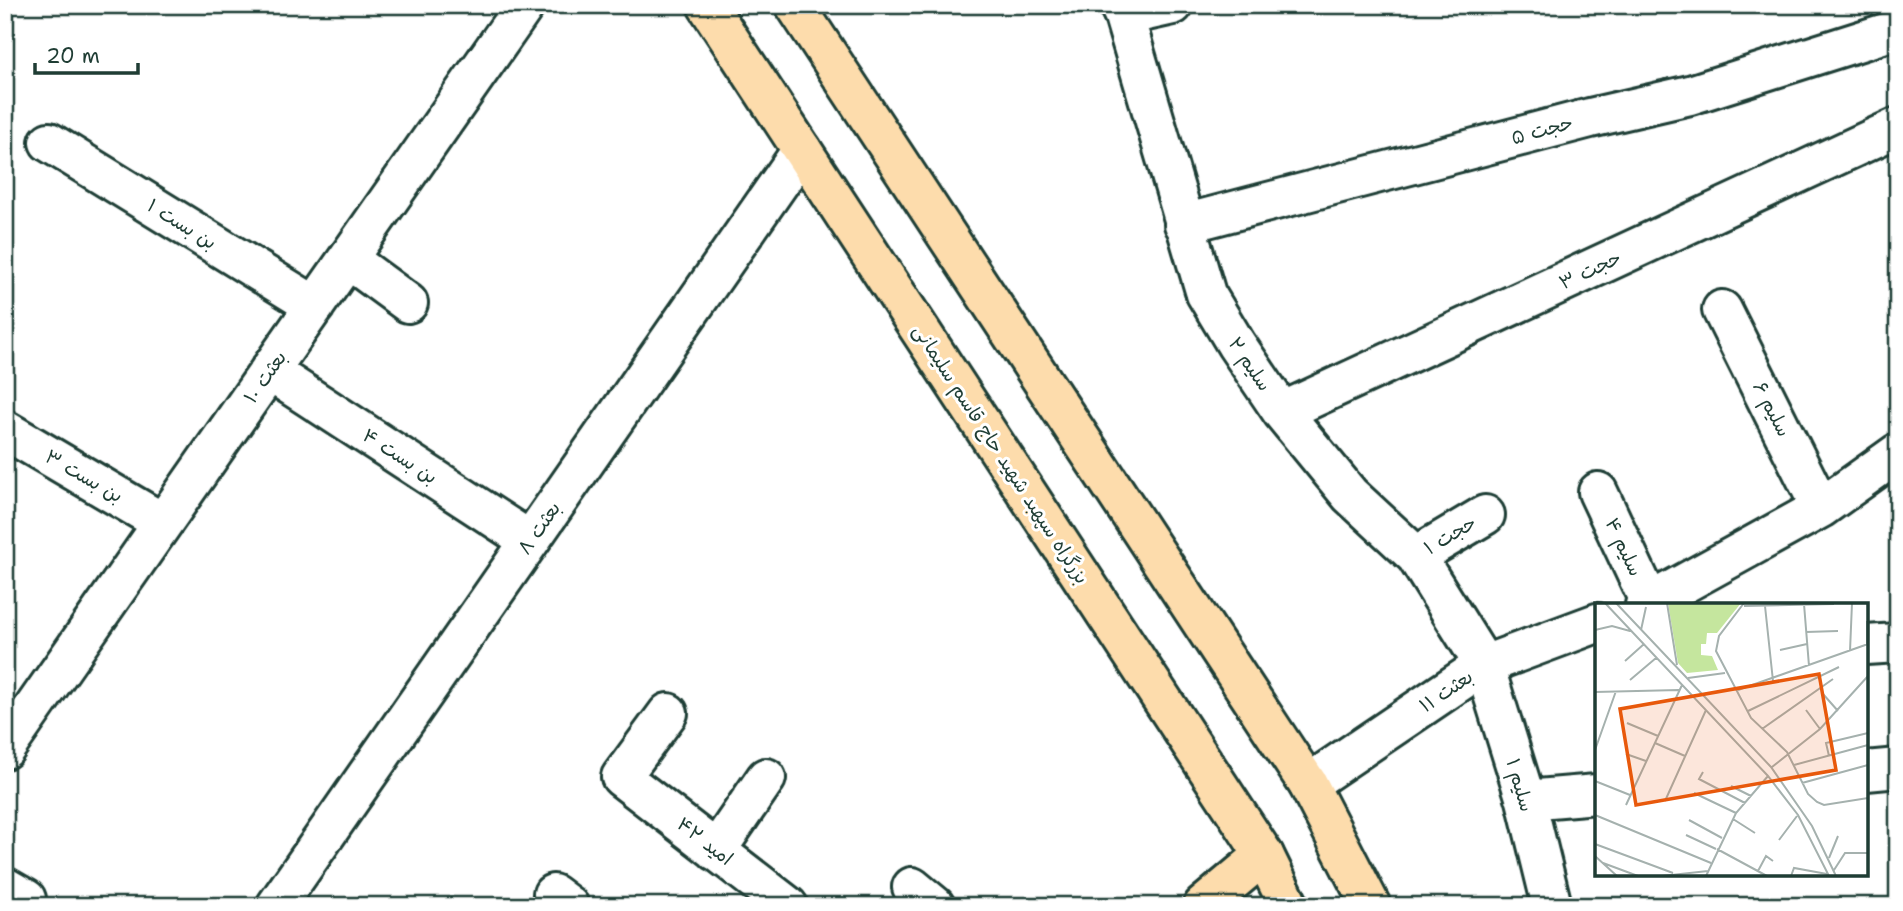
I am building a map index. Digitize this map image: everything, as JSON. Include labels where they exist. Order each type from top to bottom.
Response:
[{"type":"main road","name":"بزرگراه سپهبد شهید حاج قاسم سلیمانی","points":[[707,5],[1264,855],[1289,906]]},
{"type":"main road","points":[[794,5],[1308,784],[1371,906]]},
{"type":"main road","points":[[1203,906],[1264,855]]},
{"type":"street","name":"بعثت ۱۰","points":[[5,749],[525,5]]},
{"type":"street","points":[[1122,10],[1173,5]]},
{"type":"street","name":"سلیم ۲","points":[[1122,10],[1206,294],[1282,412],[1350,495],[1416,556],[1484,665]]},
{"type":"street","name":"حجت ۵","points":[[1185,224],[1590,118],[1690,95],[1898,29]]},
{"type":"street","name":"حجت ۳","points":[[1282,412],[1898,127]]},
{"type":"street","name":"بن بست ۱","points":[[49,142],[315,306]]},
{"type":"street","name":"بعثت ۸","points":[[276,906],[802,150]]},
{"type":"street","points":[[348,259],[408,303]]},
{"type":"street","name":"سلیم ۶","points":[[1722,310],[1821,508]]},
{"type":"street","name":"بن بست ۴","points":[[270,371],[530,541]]},
{"type":"street","name":"بن بست ۳","points":[[5,430],[163,523]]},
{"type":"street","points":[[1649,603],[1821,508],[1898,453]]},
{"type":"street","name":"سلیم ۴","points":[[1598,492],[1647,603]]},
{"type":"street","name":"حجت ۱","points":[[1416,556],[1485,515]]},
{"type":"street","name":"بعثت ۱۱","points":[[1308,784],[1484,665],[1595,624]]},
{"type":"street","points":[[1868,645],[1898,643]]},
{"type":"street","name":"سلیم ۱","points":[[1484,665],[1526,800],[1552,906]]},
{"type":"street","name":"امید ۴۲","points":[[668,713],[621,777],[788,906]]},
{"type":"street","points":[[1868,771],[1898,768]]},
{"type":"street","points":[[716,850],[766,778]]},
{"type":"street","points":[[1526,800],[1595,794]]}]
